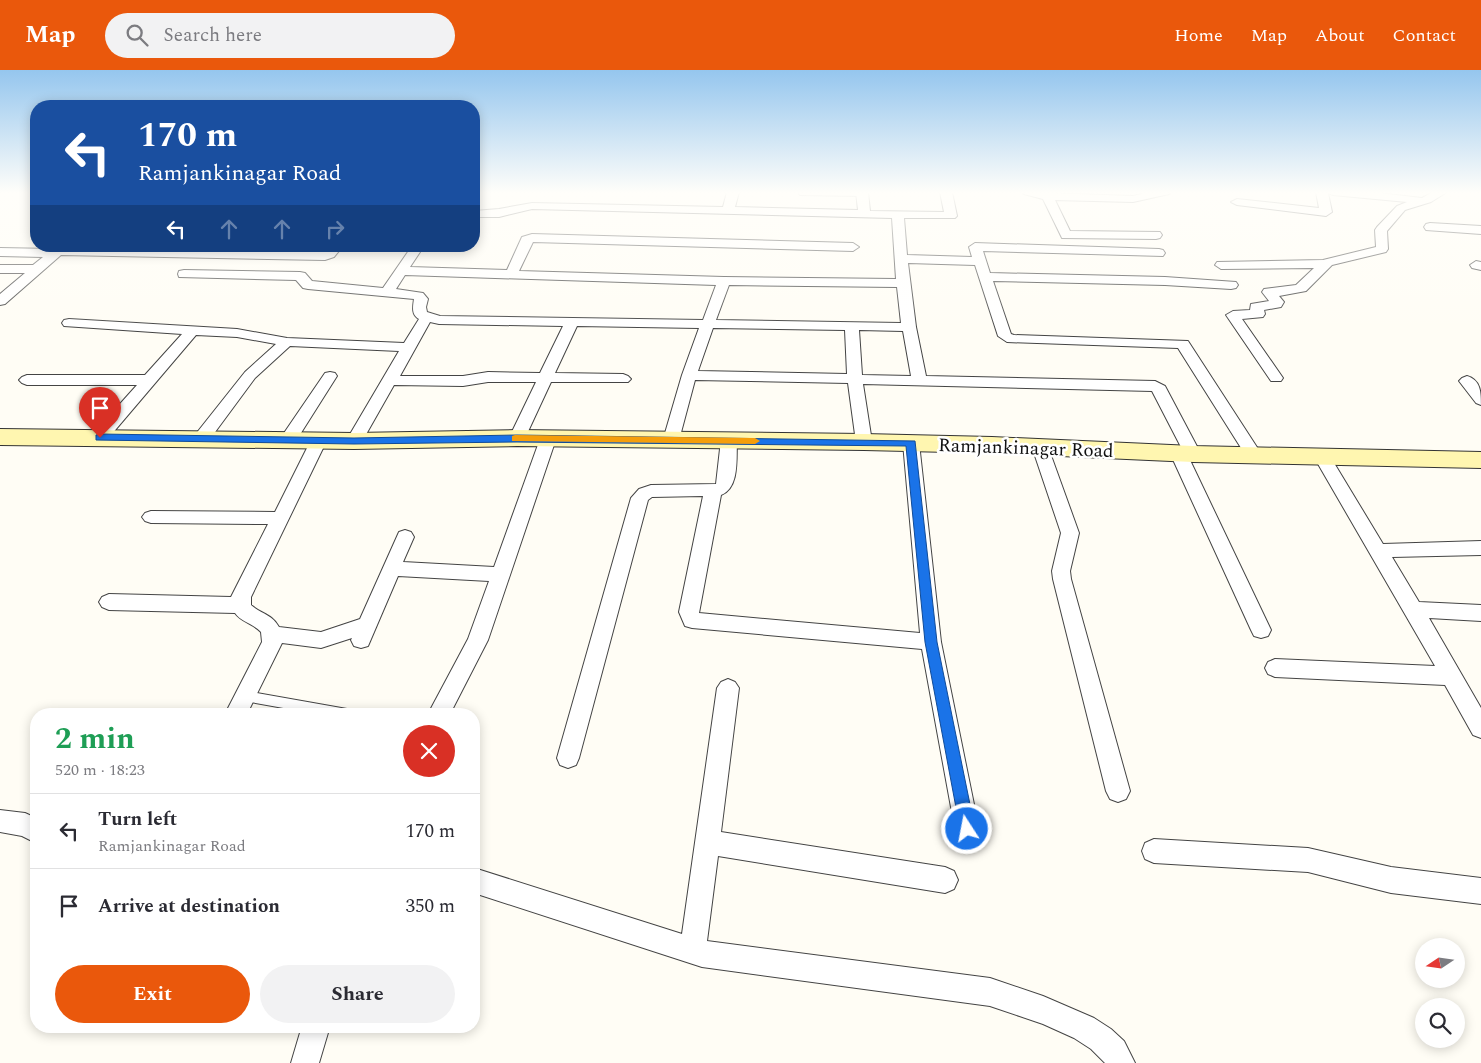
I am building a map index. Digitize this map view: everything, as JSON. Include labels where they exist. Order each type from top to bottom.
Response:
[{"type":"street","points":[[511,275],[528,238]]},
{"type":"street","points":[[802,238],[853,247]]},
{"type":"street","points":[[900,238],[903,283],[909,327],[920,380]]},
{"type":"street","points":[[1276,378],[1233,316],[1258,314],[1256,307],[1276,304],[1277,302],[1269,292],[1284,292],[1301,288],[1328,262],[1382,249],[1381,238]]},
{"type":"street","points":[[1159,254],[975,247],[978,261],[1005,336],[1008,338],[1183,344],[1254,455]]},
{"type":"street","points":[[0,252],[30,251]]},
{"type":"street","points":[[0,301],[57,252]]},
{"type":"street","points":[[148,252],[325,256],[332,252]]},
{"type":"street","points":[[387,292],[414,252]]},
{"type":"street","points":[[902,260],[978,261]]},
{"type":"street","points":[[1221,266],[1326,264]]},
{"type":"street","points":[[0,269],[37,269]]},
{"type":"street","points":[[401,271],[724,281],[903,283]]},
{"type":"street","points":[[184,274],[300,276],[308,285],[418,296],[421,299],[419,307],[421,315],[439,320],[909,327]]},
{"type":"street","points":[[985,277],[1165,281],[1231,285]]},
{"type":"street","points":[[671,440],[689,375],[724,281]]},
{"type":"street","points":[[354,441],[427,316]]},
{"type":"street","points":[[517,438],[572,322]]},
{"type":"street","points":[[69,323],[237,333],[287,342],[409,347]]},
{"type":"street","points":[[852,327],[855,378],[864,442]]},
{"type":"street","points":[[100,438],[148,380],[194,330]]},
{"type":"street","points":[[202,439],[250,375],[287,342]]},
{"type":"street","points":[[689,375],[1158,387],[1261,630]]},
{"type":"street","points":[[288,440],[330,376]]},
{"type":"street","points":[[390,380],[463,381],[488,376],[623,379]]},
{"type":"street","points":[[27,380],[148,380]]},
{"type":"street","points":[[1468,381],[1481,400]]},
{"type":"street","name":"Ramjankinagar Road","points":[[0,437],[354,441],[517,438],[864,442],[1040,447],[1185,454],[1481,460]]},
{"type":"street","points":[[443,708],[478,640],[548,439]]},
{"type":"street","points":[[240,605],[242,597],[319,440]]},
{"type":"street","points":[[568,758],[640,498],[645,493],[651,491],[712,490],[722,488],[725,484],[729,440]]},
{"type":"street","points":[[911,443],[931,642],[967,829]]},
{"type":"street","points":[[1040,447],[1070,533],[1061,571],[1062,579],[1118,791]]},
{"type":"street","points":[[1322,457],[1414,610],[1481,728]]},
{"type":"street","points":[[712,490],[689,612],[692,620],[931,642]]},
{"type":"street","points":[[151,517],[281,518]]},
{"type":"street","points":[[272,634],[321,640],[364,632],[405,537]]},
{"type":"street","points":[[1379,551],[1481,548]]},
{"type":"street","points":[[391,569],[501,574]]},
{"type":"street","points":[[109,602],[240,605],[248,614],[267,623],[271,627],[272,642],[239,708]]},
{"type":"street","points":[[1414,610],[1481,613]]},
{"type":"street","points":[[1275,668],[1452,676]]},
{"type":"street","points":[[693,951],[728,688]]},
{"type":"street","points":[[0,821],[25,824],[30,827]]},
{"type":"street","points":[[707,842],[945,880]]},
{"type":"street","points":[[1154,851],[1308,860],[1391,880],[1481,891]]},
{"type":"street","points":[[480,883],[693,951],[722,957],[990,992],[1034,1006],[1101,1037],[1113,1047],[1121,1063]]},
{"type":"street","points":[[305,1063],[314,1033]]},
{"type":"lane","points":[[245,696],[314,708]]},
{"type":"slow traffic","points":[[515,438],[755,441]]},
{"type":"route","points":[[100,438],[354,441],[517,438],[911,443],[931,642],[967,829]]}]
